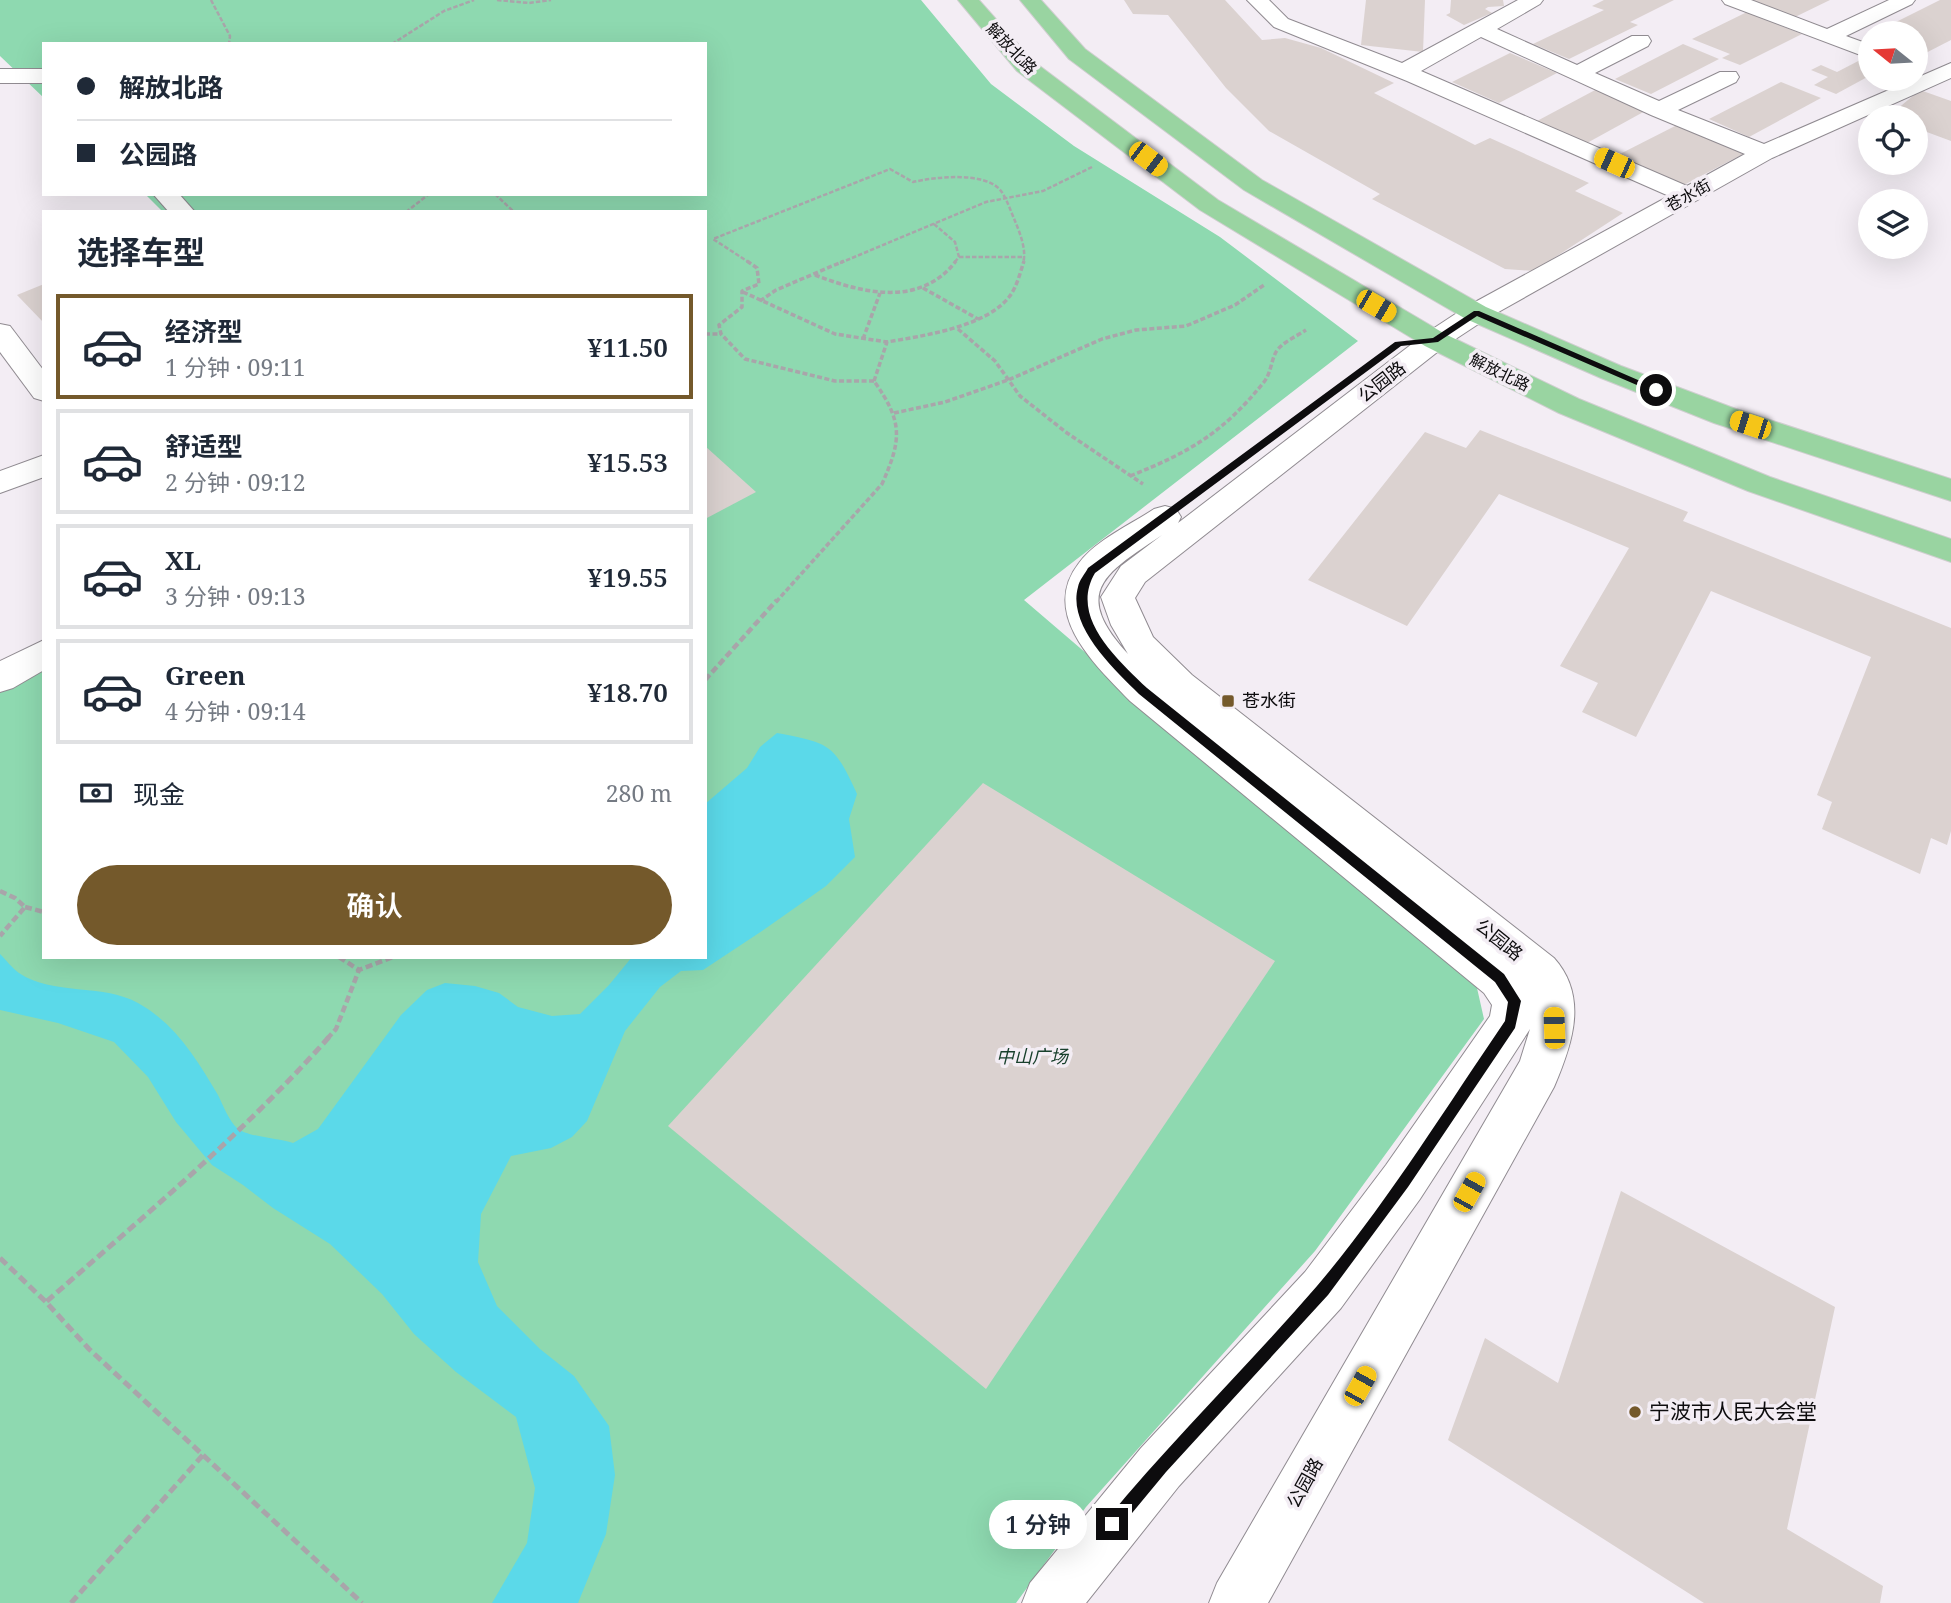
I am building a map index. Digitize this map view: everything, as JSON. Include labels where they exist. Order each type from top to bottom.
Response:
[{"type":"main road","name":"解放北路","points":[[968,0],[1025,66],[1209,205],[1435,340],[1569,406],[1759,484],[1951,551]]},
{"type":"main road","points":[[1030,0],[1077,54],[1253,186],[1476,313],[1611,372],[1725,416],[1951,490]]},
{"type":"street","points":[[1256,0],[1281,23],[1403,72],[1688,195]]},
{"type":"street","points":[[1403,72],[1533,0]]},
{"type":"street","points":[[1732,0],[1858,48]]},
{"type":"street","points":[[1827,37],[1905,0]]},
{"type":"street","points":[[1480,29],[1659,110],[1764,153]]},
{"type":"street","points":[[1577,73],[1640,41]]},
{"type":"street","name":"苍水街","points":[[1435,340],[1476,313],[1764,153],[1934,72]]},
{"type":"street","points":[[0,76],[42,76]]},
{"type":"street","points":[[1659,110],[1728,77]]},
{"type":"street","points":[[167,196],[181,210]]},
{"type":"street","points":[[0,332],[42,389]]},
{"type":"street","name":"公园路","points":[[1050,1603],[1160,1467],[1323,1290],[1404,1182],[1511,1023],[1514,1001],[1499,978],[1143,691],[1097,641],[1085,620],[1081,599],[1083,585],[1092,570],[1398,344],[1435,340]]},
{"type":"street","name":"公园路","points":[[1237,1603],[1538,1072],[1554,1028],[1553,1003],[1544,978],[1522,959],[1179,685],[1147,656],[1127,627],[1118,597],[1133,574],[1435,340]]},
{"type":"street","points":[[0,483],[42,466]]},
{"type":"street","points":[[0,678],[42,654]]},
{"type":"path","points":[[211,0],[230,36],[229,42]]},
{"type":"path","points":[[395,42],[444,11],[474,0]]},
{"type":"path","points":[[497,0],[520,3],[551,0]]},
{"type":"path","points":[[760,301],[776,290],[986,202],[1043,191],[1092,167]]},
{"type":"path","points":[[890,169],[913,182],[942,176],[991,182],[1002,192],[1003,200],[1019,231],[1025,257],[1008,299],[958,329],[920,339],[887,342],[835,334],[742,291],[760,284],[757,268],[713,239],[890,169]]},
{"type":"path","points":[[409,210],[426,196]]},
{"type":"path","points":[[497,196],[512,210]]},
{"type":"path","points":[[814,274],[846,288],[880,293],[923,288],[950,273],[959,257],[955,242],[933,224]]},
{"type":"path","points":[[959,257],[1025,257]]},
{"type":"path","points":[[894,413],[945,402],[1008,380],[1102,339],[1136,330],[1186,326],[1235,305],[1265,285]]},
{"type":"path","points":[[923,288],[978,319]]},
{"type":"path","points":[[742,291],[742,307],[719,325],[721,334],[745,359],[835,381],[874,381]]},
{"type":"path","points":[[863,339],[880,293]]},
{"type":"path","points":[[958,329],[995,361],[1029,404],[1154,491]]},
{"type":"path","points":[[1130,476],[1177,457],[1218,431],[1235,416],[1267,378],[1277,349],[1306,330]]},
{"type":"path","points":[[707,334],[721,334]]},
{"type":"path","points":[[874,381],[881,370],[880,352],[887,342]]},
{"type":"path","points":[[707,678],[882,484],[898,451],[899,426],[874,381]]},
{"type":"path","points":[[0,891],[15,898],[25,907],[42,911]]},
{"type":"path","points":[[0,936],[25,907]]},
{"type":"path","points":[[342,959],[359,971]]},
{"type":"path","points":[[46,1302],[191,1175],[299,1071],[335,1029],[359,971],[388,959]]},
{"type":"path","points":[[0,1258],[46,1302],[89,1349],[362,1603]]},
{"type":"path","points":[[71,1603],[203,1454]]},
{"type":"green space","name":"中山广场","points":[[0,0],[921,0],[991,84],[1074,146],[1220,237],[1358,341],[1024,600],[1477,988],[1484,1019],[1315,1251],[1086,1507],[1016,1603],[0,1603],[0,679],[42,654],[42,959],[707,959],[707,210],[161,210],[147,196],[707,196],[707,42],[42,42],[42,96],[0,56]]},
{"type":"water","points":[[777,733],[819,743],[835,755],[857,794],[849,819],[855,857],[826,886],[762,931],[703,970],[681,971],[660,987],[625,1031],[587,1121],[572,1137],[551,1148],[511,1156],[481,1214],[478,1262],[497,1306],[540,1349],[574,1376],[609,1426],[615,1475],[606,1534],[578,1603],[492,1603],[527,1543],[535,1488],[516,1417],[456,1372],[414,1334],[382,1294],[330,1244],[212,1165],[176,1122],[148,1077],[114,1042],[58,1023],[0,1010],[0,954],[16,971],[32,980],[47,985],[109,993],[138,1003],[164,1021],[174,1032],[193,1056],[237,1128],[293,1143],[318,1129],[401,1015],[427,990],[445,983],[475,986],[499,993],[518,1007],[552,1016],[580,1014],[630,959],[707,959],[707,802],[747,768],[760,747]]},
{"type":"building","points":[[1124,0],[1225,0],[1262,40],[1285,38],[1321,48],[1394,83],[1374,93],[1475,145],[1490,138],[1589,183],[1575,191],[1623,213],[1534,271],[1505,269],[1372,199],[1380,194],[1269,131],[1226,88],[1168,15],[1133,14]]},
{"type":"building","points":[[1366,0],[1425,0],[1423,52],[1361,45]]},
{"type":"building","points":[[1451,0],[1503,0],[1504,6],[1488,7],[1485,9],[1492,13],[1464,25],[1446,15],[1450,13]]},
{"type":"building","points":[[1604,0],[1674,0],[1630,22],[1638,25],[1569,59],[1533,44],[1604,10],[1592,6]]},
{"type":"building","points":[[1750,0],[1830,0],[1795,17]]},
{"type":"building","points":[[1940,0],[1951,0],[1951,40],[1928,52],[1928,21],[1898,21]]},
{"type":"building","points":[[1747,12],[1802,34],[1740,65],[1722,58],[1730,54],[1692,39]]},
{"type":"building","points":[[1683,44],[1719,59],[1651,94],[1615,79]]},
{"type":"building","points":[[1510,53],[1557,73],[1499,103],[1452,82]]},
{"type":"building","points":[[1858,61],[1858,82],[1836,94],[1814,85],[1828,77],[1811,70],[1821,65],[1837,72]]},
{"type":"building","points":[[1781,82],[1821,98],[1749,137],[1709,119]]},
{"type":"building","points":[[1597,89],[1647,110],[1587,143],[1537,121]]},
{"type":"building","points":[[1919,91],[1951,101],[1951,141],[1928,132],[1928,105],[1902,105]]},
{"type":"building","points":[[1679,124],[1743,154],[1682,186],[1618,155]]},
{"type":"building","points":[[42,285],[42,321],[17,295]]},
{"type":"building","points":[[1480,430],[1688,512],[1683,521],[1951,628],[1951,831],[1947,845],[1931,838],[1920,874],[1822,829],[1832,802],[1817,795],[1871,657],[1711,591],[1636,737],[1582,712],[1598,683],[1560,666],[1629,548],[1499,494],[1407,626],[1308,580],[1425,432],[1466,448]]},
{"type":"building","points":[[707,448],[756,492],[707,518]]},
{"type":"building","points":[[983,783],[1275,961],[986,1389],[668,1126]]},
{"type":"building","name":"宁波市人民大会堂","points":[[1621,1191],[1835,1307],[1787,1529],[1883,1586],[1880,1603],[1704,1603],[1448,1440],[1485,1338],[1558,1383]]},
{"type":"place","name":"苍水街","points":[[1228,701]]},
{"type":"place","name":"宁波市人民大会堂","points":[[1635,1412]]},
{"type":"route","points":[[1112,1524],[1160,1467],[1323,1290],[1404,1182],[1472,1077],[1511,1023],[1514,1001],[1499,978],[1143,691],[1111,660],[1085,620],[1081,599],[1083,585],[1092,570],[1398,344],[1435,340],[1476,313],[1656,390]]}]
